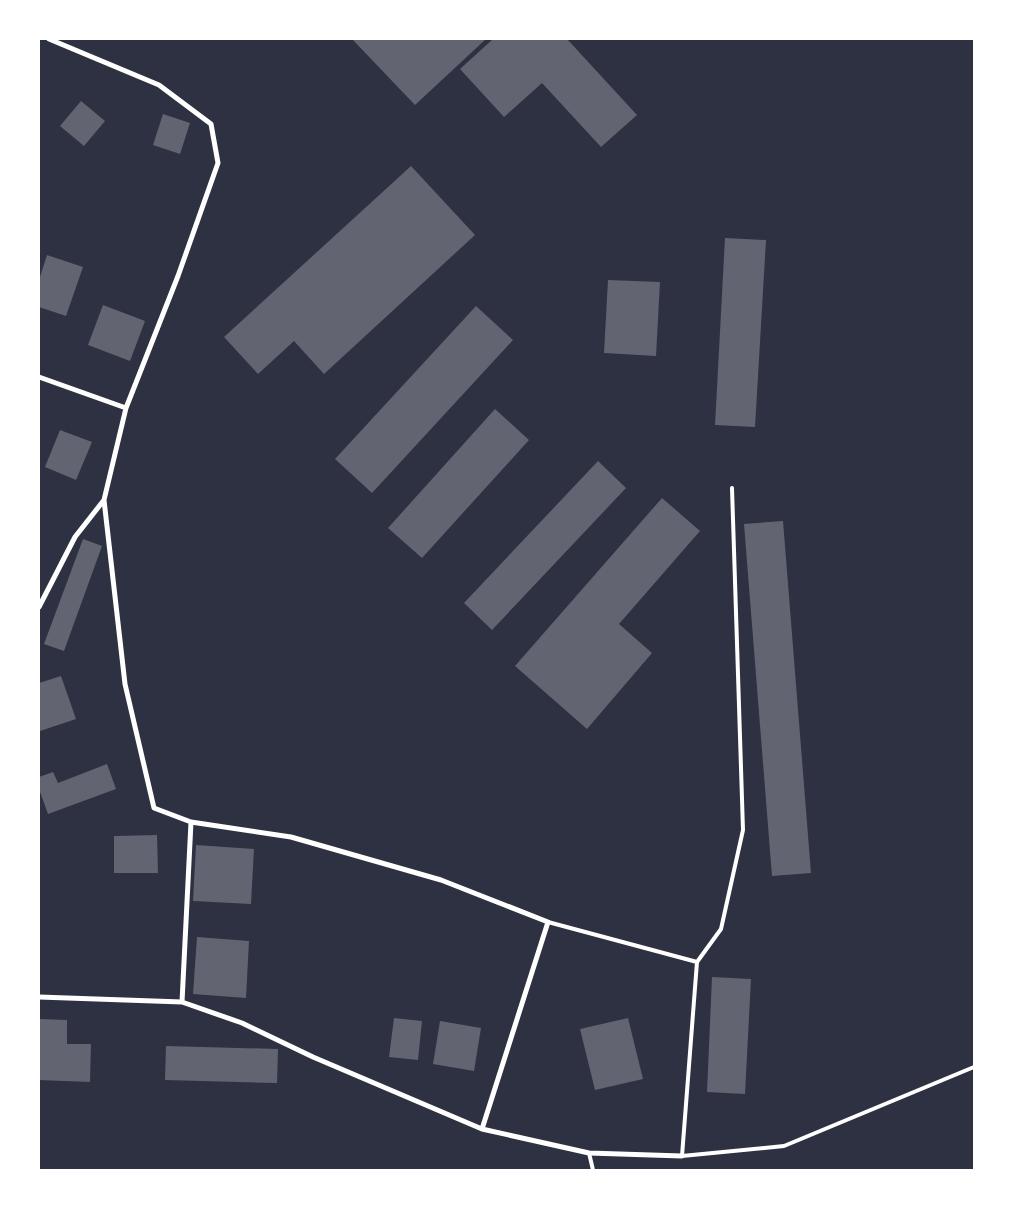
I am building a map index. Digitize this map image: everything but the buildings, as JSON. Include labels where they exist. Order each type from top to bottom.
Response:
[{"type":"street","points":[[49,39],[159,85],[211,124],[218,163],[178,276],[126,408],[104,500],[124,684],[154,808],[190,822],[290,837],[441,880],[548,922],[482,1129]]},
{"type":"street","points":[[39,377],[126,408]]},
{"type":"street","points":[[39,607],[76,537],[104,500]]},
{"type":"street","points":[[182,1002],[190,822]]},
{"type":"street","points":[[39,997],[182,1002],[242,1023],[313,1057],[482,1129],[589,1153],[682,1156]]},
{"type":"lane","points":[[732,488],[743,830],[721,929],[697,962],[682,1156],[784,1146],[974,1067]]},
{"type":"lane","points":[[548,922],[697,962]]},
{"type":"lane","points":[[589,1153],[593,1170]]}]
